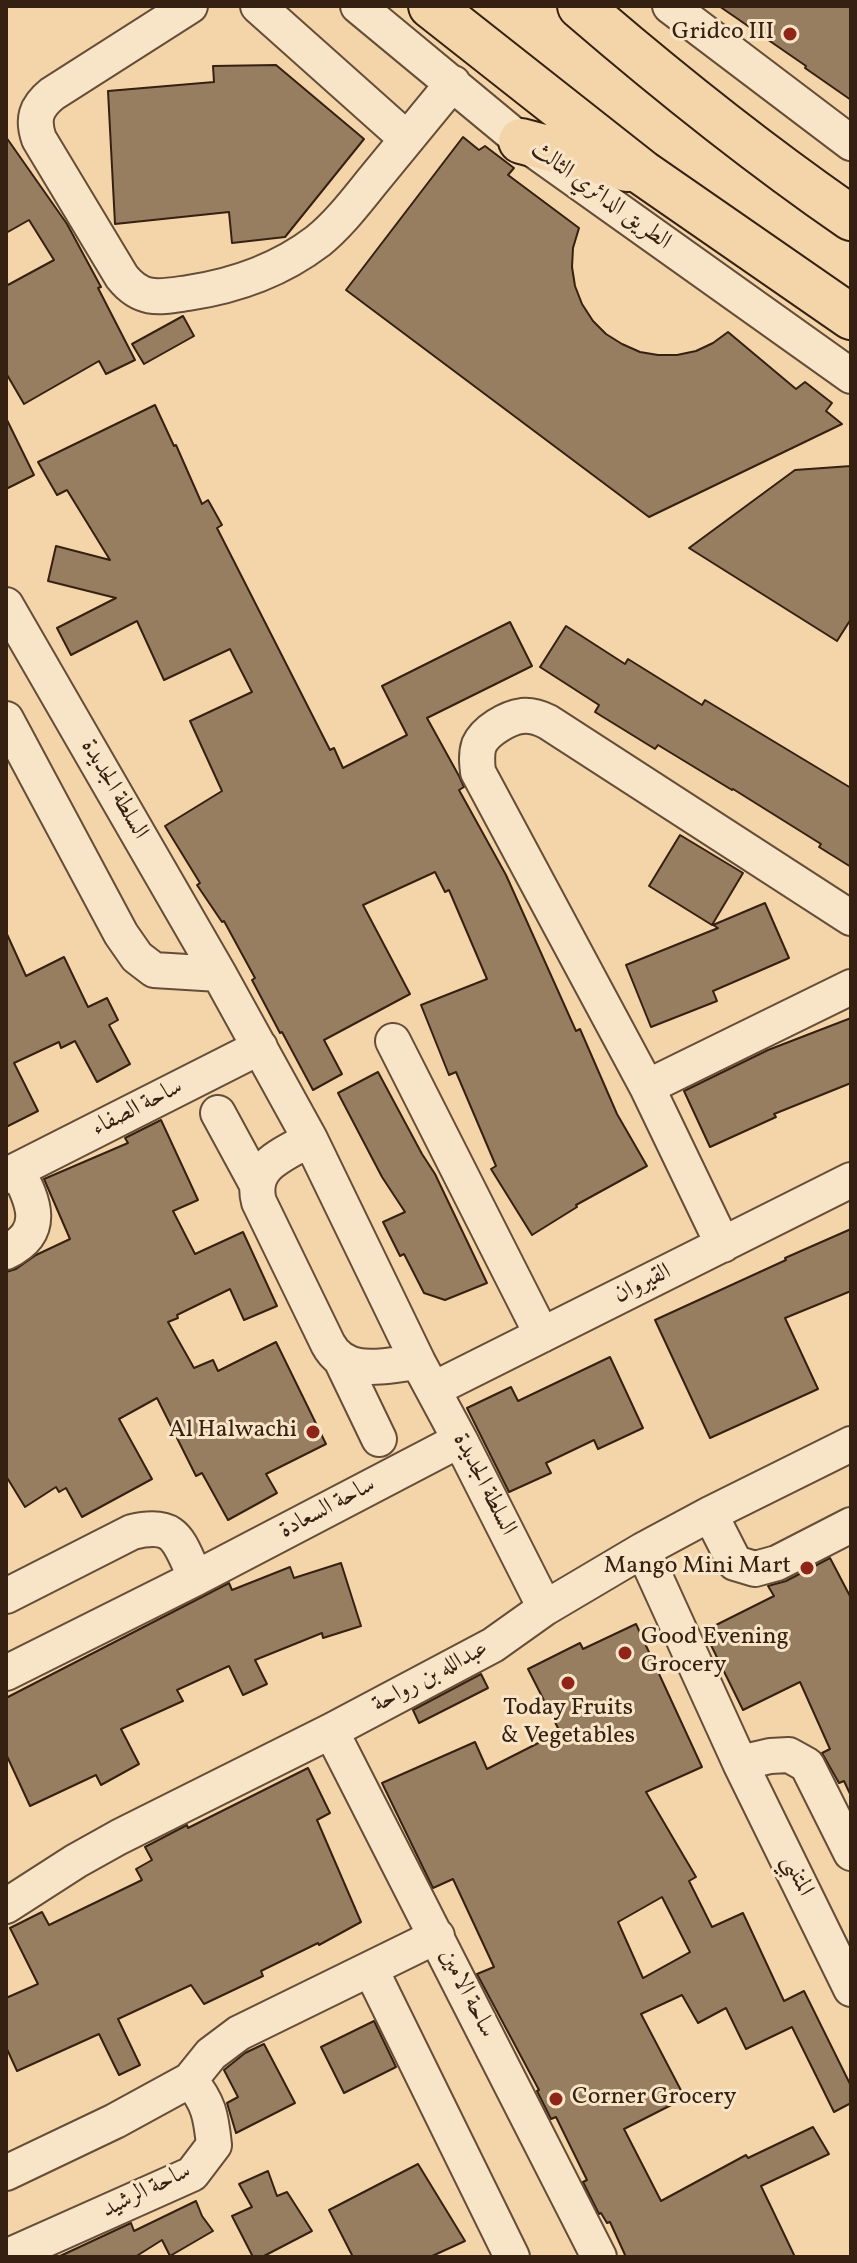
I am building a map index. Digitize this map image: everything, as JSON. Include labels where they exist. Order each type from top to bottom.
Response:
[{"type":"highway","name":"الطريق الدائري الثالث","points":[[431,6],[643,173],[851,317]]},
{"type":"highway","points":[[547,6],[653,69]]},
{"type":"highway","points":[[580,6],[653,69],[851,218]]},
{"type":"highway","points":[[625,6],[689,97]]},
{"type":"highway","points":[[521,141],[643,173]]},
{"type":"street","points":[[190,6],[52,94],[42,102],[36,113],[35,126],[39,139],[122,277],[138,293],[150,297],[234,284],[264,273],[318,241],[341,220],[453,83]]},
{"type":"street","points":[[258,6],[407,139]]},
{"type":"street","name":"الطريق الدائري الثالث","points":[[358,6],[521,141],[851,376]]},
{"type":"street","points":[[670,6],[851,143]]},
{"type":"street","name":"السلطة الجديدة","points":[[6,605],[219,974],[310,1139],[426,1376],[545,1608]]},
{"type":"street","points":[[723,1245],[647,1087],[478,772],[479,745],[487,734],[508,720],[535,716],[548,722],[851,918]]},
{"type":"street","points":[[6,719],[121,934],[137,957],[154,970],[219,974]]},
{"type":"street","points":[[647,1087],[851,987]]},
{"type":"street","points":[[393,1041],[542,1335]]},
{"type":"street","name":"ساحة الصفاء","points":[[6,1252],[25,1239],[32,1226],[34,1211],[30,1196],[12,1173],[260,1047]]},
{"type":"street","points":[[218,1113],[256,1183],[259,1202],[333,1355],[353,1366],[426,1376]]},
{"type":"street","points":[[256,1183],[260,1172],[268,1164],[310,1139]]},
{"type":"street","name":"القيروان","points":[[426,1376],[542,1335],[851,1180]]},
{"type":"street","points":[[342,1362],[379,1439]]},
{"type":"street","name":"ساحة السعادة","points":[[6,1673],[460,1440]]},
{"type":"street","name":"عبدالله بن رواحة","points":[[6,1906],[65,1867],[119,1837],[331,1731],[493,1645],[545,1608],[643,1550],[851,1444]]},
{"type":"street","points":[[710,1514],[735,1563],[755,1569],[777,1563],[851,1525]]},
{"type":"street","points":[[6,1596],[132,1532],[146,1529],[161,1528],[174,1536],[196,1578]]},
{"type":"street","name":"المتنبي","points":[[643,1550],[740,1763],[851,1989]]},
{"type":"street","name":"ساحة الامين","points":[[331,1731],[599,2257]]},
{"type":"street","points":[[740,1763],[789,1755],[807,1765],[851,1853]]},
{"type":"street","points":[[6,2173],[115,2121],[190,2080],[211,2054],[239,2033],[437,1936]]},
{"type":"street","points":[[371,1970],[512,2257]]},
{"type":"street","name":"ساحة الرشيد","points":[[6,2257],[192,2174],[214,2145],[203,2095],[190,2080]]},
{"type":"building","points":[[719,6],[851,6],[851,100],[806,66]]},
{"type":"building","points":[[276,65],[364,139],[285,237],[232,243],[229,212],[115,224],[108,91],[214,82],[213,66]]},
{"type":"building","points":[[6,137],[67,224],[135,360],[106,374],[99,361],[24,404],[6,373],[6,286],[54,260],[29,220],[6,233]]},
{"type":"building","points":[[463,137],[479,150],[485,146],[514,168],[508,175],[579,228],[573,248],[575,286],[582,304],[606,334],[640,352],[677,355],[696,351],[728,332],[796,389],[805,382],[832,403],[826,411],[842,424],[649,517],[346,290]]},
{"type":"building","points":[[183,316],[194,336],[144,364],[132,344]]},
{"type":"building","points":[[155,405],[202,504],[208,500],[222,525],[217,528],[330,750],[334,748],[343,768],[407,735],[382,686],[510,622],[532,666],[427,718],[459,776],[464,787],[459,790],[506,875],[576,1031],[580,1029],[617,1114],[647,1166],[576,1205],[532,1235],[491,1169],[496,1166],[456,1072],[449,1075],[421,1005],[487,979],[449,890],[445,892],[435,872],[363,905],[410,994],[324,1040],[342,1074],[313,1090],[252,980],[255,978],[224,921],[197,885],[200,883],[165,826],[222,791],[190,721],[252,692],[230,649],[164,680],[137,621],[71,655],[57,628],[116,598],[48,581],[56,546],[110,560],[67,490],[57,495],[38,462]]},
{"type":"building","points":[[6,418],[34,475],[6,489]]},
{"type":"building","points":[[851,466],[851,619],[837,641],[689,548],[795,470]]},
{"type":"building","points":[[566,626],[625,664],[628,659],[702,705],[705,700],[851,788],[851,867],[819,847],[821,844],[733,789],[658,745],[655,749],[595,712],[599,705],[540,667]]},
{"type":"building","points":[[680,835],[743,873],[712,925],[649,886]]},
{"type":"building","points":[[765,903],[789,958],[713,991],[717,1001],[651,1027],[626,965],[718,928],[713,925]]},
{"type":"building","points":[[6,932],[26,976],[64,957],[88,1007],[107,998],[118,1020],[109,1025],[130,1064],[97,1082],[75,1041],[61,1048],[59,1042],[14,1063],[38,1111],[6,1127]]},
{"type":"building","points":[[851,1018],[851,1083],[774,1114],[776,1117],[710,1147],[684,1091],[768,1050]]},
{"type":"building","points":[[378,1072],[435,1174],[487,1283],[445,1300],[424,1293],[404,1254],[400,1256],[383,1222],[405,1212],[382,1177],[338,1093]]},
{"type":"building","points":[[161,1120],[198,1200],[173,1211],[195,1254],[243,1232],[277,1306],[244,1320],[230,1289],[168,1322],[194,1368],[213,1360],[218,1371],[276,1342],[326,1444],[266,1474],[277,1493],[228,1520],[202,1473],[196,1476],[157,1398],[119,1419],[152,1479],[82,1517],[66,1488],[59,1492],[56,1487],[25,1507],[6,1476],[6,1272],[70,1239],[44,1179],[128,1143],[125,1138]]},
{"type":"building","points":[[851,1229],[851,1291],[785,1318],[818,1389],[710,1438],[655,1320]]},
{"type":"building","points":[[610,1357],[643,1428],[598,1449],[594,1440],[546,1463],[551,1473],[509,1492],[467,1408],[511,1387],[518,1401]]},
{"type":"building","points":[[830,1558],[851,1598],[851,1796],[844,1781],[839,1783],[822,1753],[830,1749],[800,1682],[743,1710],[704,1631],[774,1596],[768,1586],[786,1581]]},
{"type":"building","points":[[341,1563],[361,1626],[323,1638],[322,1633],[255,1660],[267,1684],[243,1695],[229,1666],[177,1690],[183,1701],[121,1729],[139,1764],[101,1785],[96,1775],[30,1806],[6,1754],[6,1698],[229,1583],[232,1590],[290,1567],[294,1578]]},
{"type":"building","points":[[636,1624],[702,1767],[646,1792],[696,1877],[689,1881],[712,1927],[743,1913],[784,2001],[804,1991],[851,2086],[851,2103],[834,2112],[792,2027],[746,2049],[726,2008],[698,2023],[682,1995],[641,2014],[685,2098],[624,2129],[661,2201],[746,2155],[748,2158],[813,2127],[829,2154],[761,2186],[795,2257],[626,2257],[610,2222],[607,2223],[599,2214],[583,2182],[587,2180],[556,2117],[551,2119],[539,2090],[477,1974],[494,1967],[453,1879],[433,1888],[382,1783],[475,1742],[487,1769],[560,1732],[528,1669],[580,1643],[583,1649]],"holes":[[[662,1897],[690,1952],[643,1978],[618,1922]]]},
{"type":"building","points":[[481,1674],[488,1688],[419,1723],[413,1710]]},
{"type":"building","points":[[308,1768],[330,1813],[317,1820],[361,1922],[261,1971],[263,1976],[204,2004],[191,1985],[118,2019],[140,2065],[119,2075],[99,2034],[17,2071],[6,2047],[6,1998],[38,1984],[10,1928],[42,1912],[49,1925],[142,1880],[136,1869],[152,1860],[145,1847]]},
{"type":"building","points":[[374,2021],[396,2067],[344,2093],[321,2047]]},
{"type":"building","points":[[264,2044],[295,2103],[236,2133],[227,2103],[238,2097],[224,2070],[245,2053]]},
{"type":"building","points":[[418,2164],[465,2241],[430,2257],[353,2257],[329,2210]]},
{"type":"building","points":[[268,2171],[277,2196],[287,2192],[312,2231],[262,2257],[253,2257],[232,2216],[252,2207],[239,2184]]},
{"type":"building","points":[[196,2201],[213,2231],[170,2256],[162,2240],[135,2257],[58,2257],[131,2223],[134,2231]]},
{"type":"place","name":"Gridco III","points":[[790,34]]},
{"type":"place","name":"Al Halwachi","points":[[313,1432]]},
{"type":"place","name":"Mango Mini Mart","points":[[807,1568]]},
{"type":"place","name":"Good Evening Grocery","points":[[625,1653]]},
{"type":"place","name":"Today Fruits & Vegetables","points":[[568,1683]]},
{"type":"place","name":"Corner Grocery","points":[[556,2099]]}]
